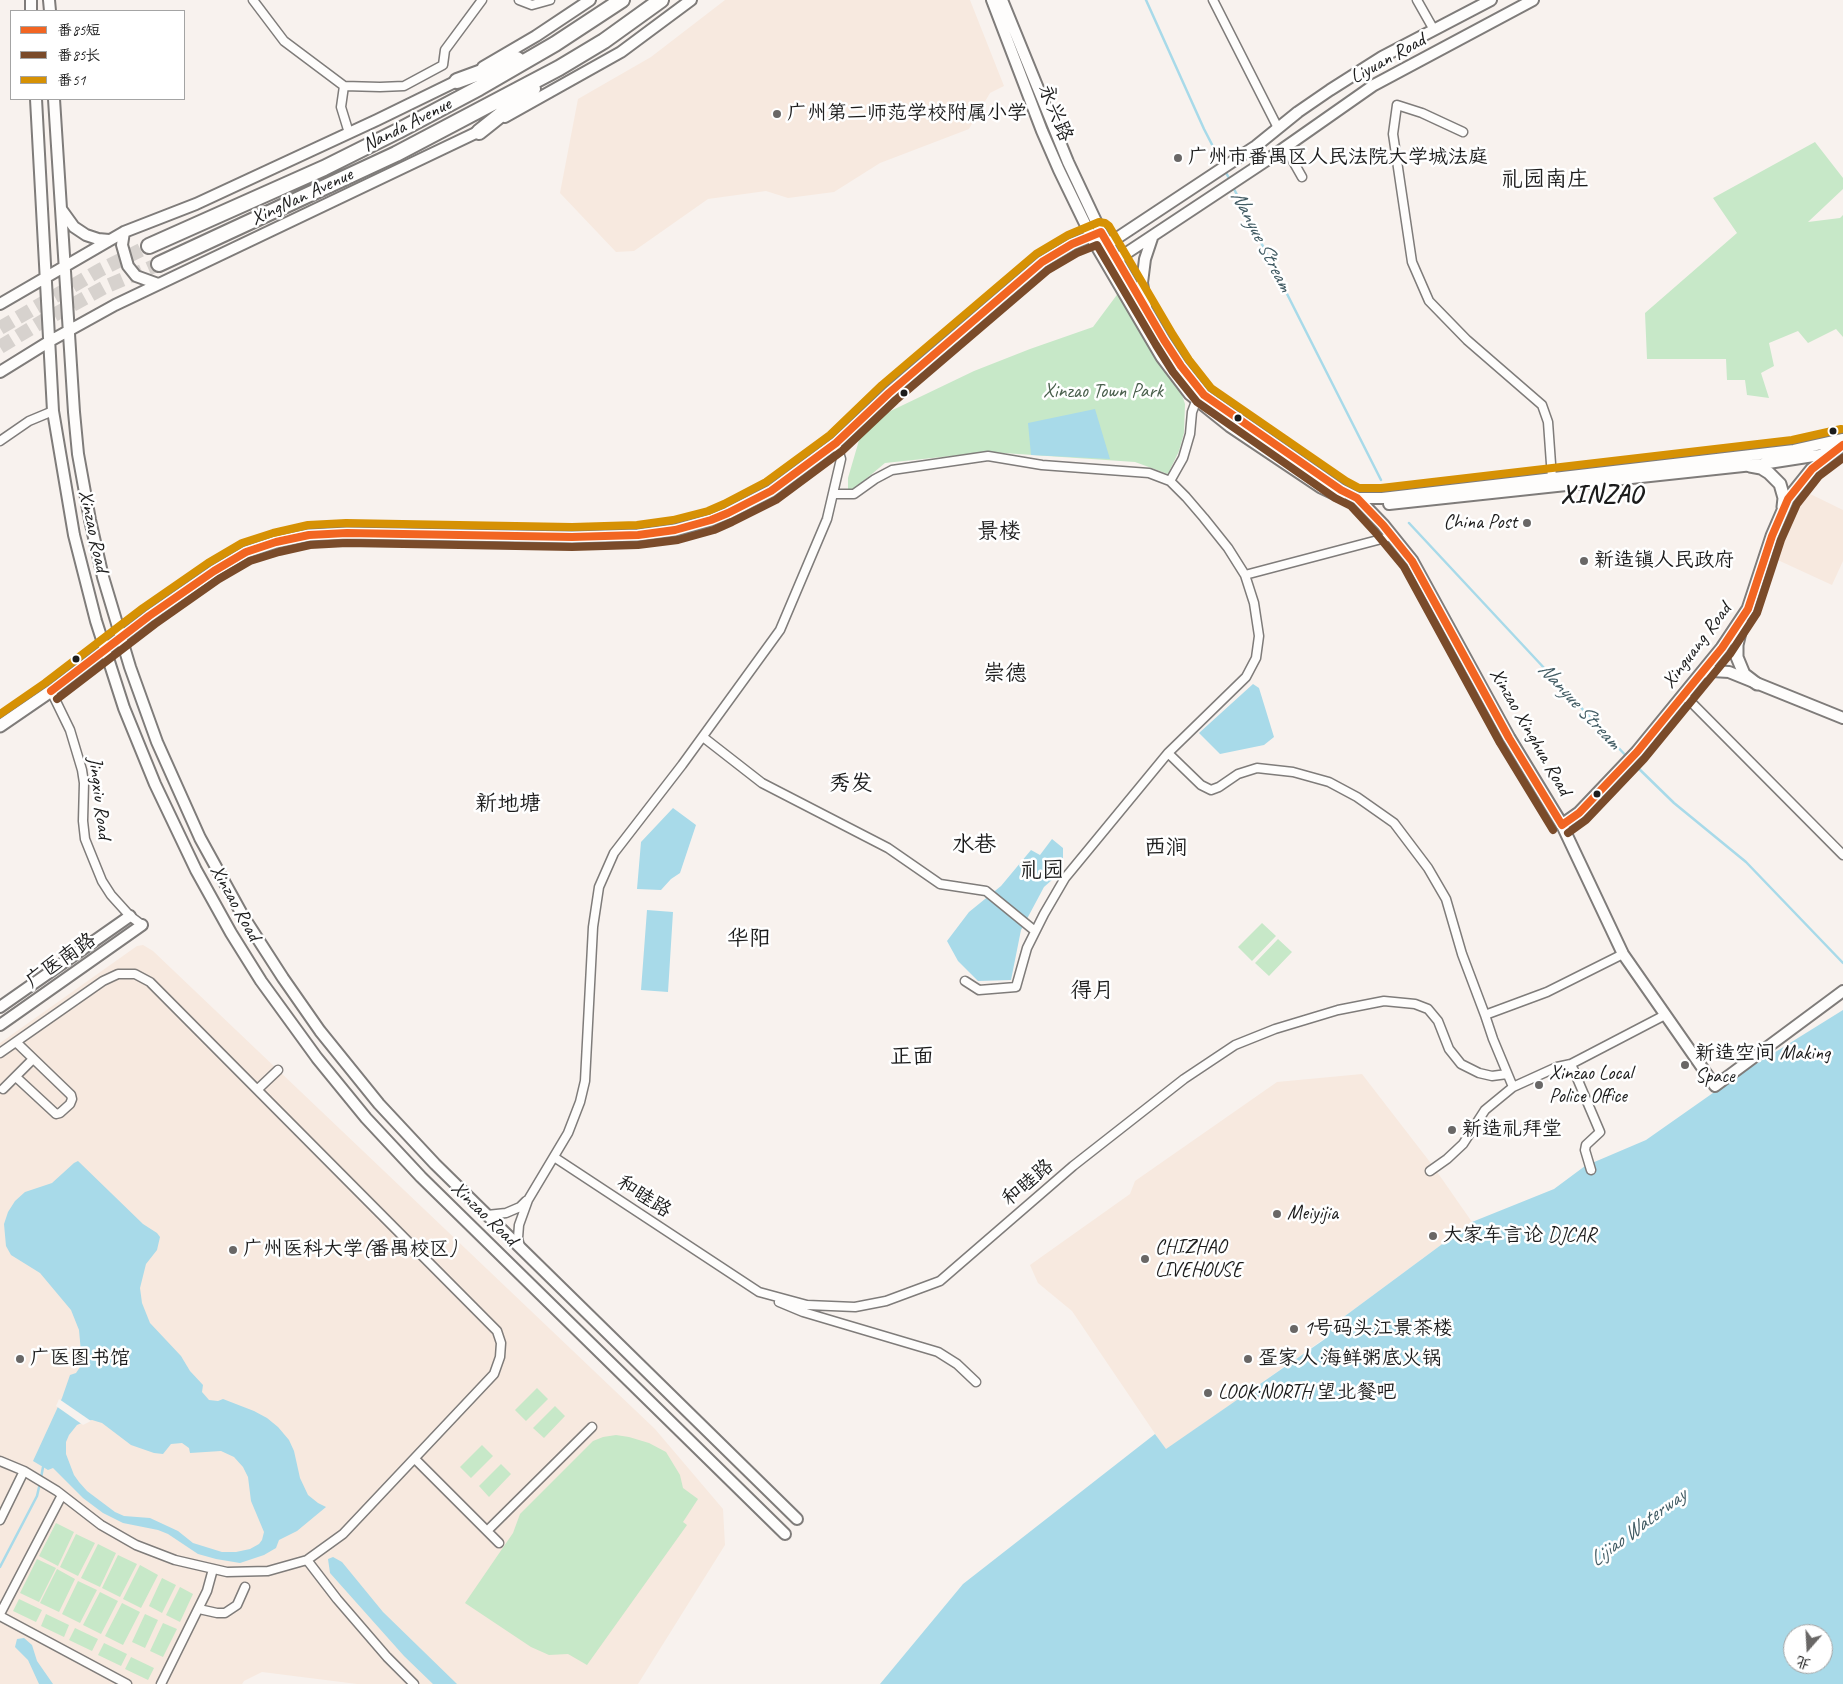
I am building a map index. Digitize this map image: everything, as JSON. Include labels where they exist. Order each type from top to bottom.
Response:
[{"type":"highway","name":"Nanda Avenue","points":[[149,246],[324,168],[470,93],[555,44],[622,0]]},
{"type":"highway","name":"Nanda Avenue","points":[[159,264],[396,154],[559,68],[604,42],[661,0]]},
{"type":"highway","points":[[457,81],[555,44]]},
{"type":"highway","points":[[479,132],[559,68]]},
{"type":"main road","name":"XingNan Avenue","points":[[0,304],[124,232],[196,204],[457,81],[536,36],[590,0]]},
{"type":"main road","name":"XingNan Avenue","points":[[0,372],[50,341],[158,284],[479,132],[621,52],[692,0]]},
{"type":"main road","name":"永兴路","points":[[992,0],[1042,131],[1096,234]]},
{"type":"main road","name":"永兴路","points":[[1002,0],[1096,234]]},
{"type":"main road","name":"Liyuan Road","points":[[1104,247],[1256,146],[1330,90],[1382,57],[1491,0]]},
{"type":"main road","name":"Liyuan Road","points":[[1152,238],[1374,85],[1533,0]]},
{"type":"main road","name":"Xinzao Road","points":[[36,100],[53,411],[74,535],[105,649],[139,748],[196,870],[248,960],[317,1058],[366,1118],[410,1165],[785,1534]]},
{"type":"main road","name":"Xinzao Road","points":[[54,100],[77,446],[95,542],[121,637],[157,742],[200,838],[253,933],[306,1012],[357,1078],[415,1143],[797,1519]]},
{"type":"main road","points":[[60,207],[74,227],[92,237],[110,240]]},
{"type":"main road","points":[[124,232],[122,246],[128,266],[136,276],[158,284]]},
{"type":"main road","points":[[0,726],[51,692],[121,637],[214,571],[246,552],[276,542],[310,536],[347,533],[572,537],[638,535],[668,531],[711,520],[757,498],[794,475],[836,443],[889,393],[1042,262],[1072,244],[1096,234],[1201,398]]},
{"type":"main road","points":[[1113,262],[1152,238]]},
{"type":"main road","points":[[1147,312],[1142,283],[1145,259],[1152,238]]},
{"type":"main road","points":[[1113,262],[1162,357],[1183,385],[1201,398]]},
{"type":"main road","name":"Xinzao Xinghua Road","points":[[1201,398],[1341,490],[1361,501],[1393,536],[1412,561],[1509,738],[1562,826],[1623,954],[1715,1086],[1843,991]]},
{"type":"main road","points":[[1361,501],[1794,450],[1843,439]]},
{"type":"main road","points":[[60,451],[67,443],[74,443],[77,446]]},
{"type":"main road","points":[[1361,501],[1426,500],[1750,466],[1820,454],[1843,445]]},
{"type":"main road","name":"Xinguang Road","points":[[1562,826],[1579,813],[1637,752],[1722,648],[1744,616],[1751,601],[1772,536],[1782,511],[1795,488],[1812,468],[1843,445]]},
{"type":"main road","points":[[1750,466],[1761,468],[1780,484],[1784,498],[1782,511]]},
{"type":"main road","points":[[1744,616],[1737,645],[1737,657],[1744,674],[1757,684]]},
{"type":"main road","points":[[1702,673],[1723,671],[1843,718]]},
{"type":"main road","name":"广医南路","points":[[0,1006],[130,916]]},
{"type":"main road","name":"广医南路","points":[[0,1025],[142,925]]},
{"type":"street","points":[[253,0],[284,41],[344,86],[404,86],[443,66],[445,50],[482,0]]},
{"type":"street","points":[[519,0],[532,5],[550,0]]},
{"type":"street","points":[[1213,0],[1278,128]]},
{"type":"street","points":[[1418,0],[1434,30]]},
{"type":"street","points":[[344,86],[341,107],[349,133]]},
{"type":"street","points":[[1464,132],[1422,113],[1397,105],[1393,134],[1412,262],[1429,301],[1467,340],[1542,405],[1548,422],[1552,478]]},
{"type":"street","points":[[1285,148],[1302,177]]},
{"type":"street","points":[[1170,481],[1183,458],[1190,434],[1192,412],[1201,398]]},
{"type":"street","points":[[0,441],[29,421],[53,411]]},
{"type":"street","points":[[521,1248],[518,1242],[518,1228],[528,1200],[568,1132],[580,1102],[585,1081],[593,927],[599,887],[614,853],[703,738],[780,630],[827,519],[841,459],[836,443]]},
{"type":"street","points":[[834,494],[854,494],[892,470],[988,456],[1042,465],[1149,473],[1170,481],[1204,518],[1228,548],[1245,575],[1254,603],[1259,636],[1256,658],[1246,677],[1168,753],[1065,878],[1027,948],[1016,987],[979,990],[965,981]]},
{"type":"street","points":[[1245,575],[1393,536]]},
{"type":"street","name":"Jingxiu Road","points":[[51,692],[70,730],[82,770],[85,839],[102,881],[111,895],[130,916],[142,925]]},
{"type":"street","points":[[1684,695],[1843,855]]},
{"type":"street","points":[[703,738],[762,783],[888,848],[940,884],[986,891],[1036,931]]},
{"type":"street","points":[[1168,753],[1202,785],[1211,790],[1238,774],[1257,768],[1293,772],[1329,782],[1357,797],[1394,823],[1428,868],[1446,900],[1462,954],[1513,1087]]},
{"type":"street","points":[[1484,1015],[1547,992],[1623,954]]},
{"type":"street","points":[[0,1054],[102,981],[118,974],[134,974],[150,982],[498,1331],[501,1343],[500,1357],[494,1374],[343,1534],[307,1560],[268,1571],[227,1572],[175,1560],[136,1545],[101,1525],[59,1493],[24,1471],[0,1461]]},
{"type":"street","name":"和睦路","points":[[554,1157],[759,1292],[807,1305],[855,1307],[886,1301],[940,1281],[1073,1166],[1184,1078],[1235,1045],[1275,1029],[1338,1010],[1384,1001],[1415,1004],[1428,1009],[1438,1021],[1449,1049],[1461,1064],[1479,1073],[1492,1076],[1507,1074]]},
{"type":"street","points":[[1430,1171],[1463,1144],[1485,1110],[1513,1087],[1557,1067],[1571,1064],[1665,1015]]},
{"type":"street","points":[[16,1042],[71,1095],[70,1104],[60,1113],[56,1114],[16,1077]]},
{"type":"street","points":[[3,1089],[33,1059]]},
{"type":"street","points":[[1571,1064],[1600,1132],[1586,1145],[1585,1156],[1591,1170]]},
{"type":"street","points":[[258,1089],[278,1070]]},
{"type":"street","points":[[487,1214],[506,1212],[520,1207],[528,1200]]},
{"type":"street","points":[[759,1292],[803,1312],[938,1352],[956,1364],[976,1382]]},
{"type":"street","points":[[488,1530],[592,1427]]},
{"type":"street","points":[[415,1459],[500,1542]]},
{"type":"street","points":[[0,1520],[24,1471]]},
{"type":"street","points":[[59,1493],[0,1615],[127,1684]]},
{"type":"street","points":[[307,1560],[386,1657],[414,1684]]},
{"type":"street","points":[[161,1684],[210,1585],[213,1569]]},
{"type":"street","points":[[198,1609],[217,1614],[225,1613],[237,1605],[245,1587]]},
{"type":"shaded area","name":"广州第二师范学校附属小学","points":[[725,0],[970,0],[1004,86],[990,93],[969,129],[880,163],[834,192],[788,198],[766,191],[708,199],[634,251],[616,252],[560,193],[578,99],[651,57]]},
{"type":"shaded area","points":[[1800,489],[1843,510],[1843,561],[1832,585],[1769,556]]},
{"type":"shaded area","name":"广州医科大学(番禺校区)","points":[[143,945],[153,951],[655,1429],[723,1509],[725,1545],[638,1684],[357,1684],[262,1672],[244,1681],[242,1684],[0,1684],[0,1043],[137,946]]},
{"type":"shaded area","points":[[1362,1074],[1433,1166],[1472,1222],[1322,1333],[1325,1338],[1166,1450],[1072,1311],[1038,1283],[1030,1265],[1130,1194],[1135,1181],[1277,1082]]},
{"type":"green space","points":[[1815,142],[1843,178],[1843,189],[1808,222],[1840,218],[1843,215],[1843,337],[1836,329],[1808,343],[1798,331],[1769,343],[1774,366],[1761,373],[1769,398],[1747,395],[1745,380],[1727,380],[1726,359],[1647,359],[1645,313],[1737,233],[1713,198]]},
{"type":"green space","name":"Xinzao Town Park","points":[[1119,292],[1182,395],[1185,404],[1184,433],[1179,451],[1168,474],[1135,462],[989,452],[885,463],[848,494],[848,478],[862,430],[876,418],[974,371],[1093,327]]},
{"type":"green space","points":[[1262,923],[1276,936],[1252,961],[1238,947]]},
{"type":"green space","points":[[1278,939],[1292,952],[1269,976],[1255,963]]},
{"type":"green space","points":[[537,1388],[548,1399],[526,1421],[515,1410]]},
{"type":"green space","points":[[555,1406],[565,1416],[544,1438],[533,1428]]},
{"type":"green space","points":[[616,1435],[649,1443],[666,1452],[680,1475],[683,1488],[698,1499],[683,1522],[687,1525],[587,1665],[568,1654],[549,1655],[531,1647],[465,1603],[513,1533],[520,1514],[593,1441]]},
{"type":"green space","points":[[482,1445],[493,1456],[471,1478],[460,1467]]},
{"type":"green space","points":[[501,1464],[511,1474],[489,1497],[479,1486]]},
{"type":"green space","points":[[56,1523],[74,1532],[58,1566],[39,1556]]},
{"type":"green space","points":[[76,1534],[95,1543],[78,1576],[60,1567]]},
{"type":"green space","points":[[98,1544],[116,1553],[100,1587],[81,1578]]},
{"type":"green space","points":[[118,1555],[137,1564],[120,1597],[102,1588]]},
{"type":"green space","points":[[37,1559],[56,1568],[39,1602],[20,1593]]},
{"type":"green space","points":[[140,1565],[158,1575],[141,1608],[123,1599]]},
{"type":"green space","points":[[57,1569],[75,1579],[59,1612],[40,1603]]},
{"type":"green space","points":[[162,1578],[176,1585],[162,1613],[149,1606]]},
{"type":"green space","points":[[78,1581],[97,1590],[80,1623],[62,1614]]},
{"type":"green space","points":[[180,1587],[193,1594],[180,1622],[166,1615]]},
{"type":"green space","points":[[100,1592],[118,1601],[101,1634],[83,1625]]},
{"type":"green space","points":[[19,1599],[42,1610],[36,1622],[13,1611]]},
{"type":"green space","points":[[122,1603],[140,1612],[123,1645],[105,1636]]},
{"type":"green space","points":[[46,1614],[69,1625],[64,1637],[41,1626]]},
{"type":"green space","points":[[145,1614],[158,1620],[145,1648],[132,1642]]},
{"type":"green space","points":[[163,1623],[177,1629],[163,1657],[150,1651]]},
{"type":"green space","points":[[75,1628],[98,1639],[92,1651],[69,1640]]},
{"type":"green space","points":[[104,1643],[127,1654],[121,1666],[98,1655]]},
{"type":"green space","points":[[131,1657],[154,1668],[148,1680],[125,1669]]},
{"type":"water","points":[[1095,409],[1110,459],[1031,455],[1028,423]]},
{"type":"water","points":[[1253,684],[1259,688],[1274,737],[1264,745],[1220,754],[1199,733]]},
{"type":"water","points":[[673,808],[696,825],[680,873],[671,879],[661,890],[637,889],[641,842]]},
{"type":"water","points":[[1052,839],[1063,848],[1063,861],[1053,879],[1044,887],[1021,930],[1011,980],[978,981],[958,961],[947,941],[969,912],[1001,886],[1031,850],[1040,855]]},
{"type":"water","points":[[647,910],[673,912],[668,992],[641,990]]},
{"type":"water","name":"Lijiao Waterway","points":[[1843,1010],[1843,1684],[880,1684],[963,1584],[1155,1434],[1166,1449],[1325,1339],[1322,1333],[1472,1222],[1554,1189],[1585,1166],[1646,1140],[1740,1074]]},
{"type":"water","points":[[78,1161],[143,1224],[160,1237],[157,1250],[146,1264],[140,1288],[142,1303],[150,1323],[181,1356],[190,1371],[203,1385],[202,1392],[209,1400],[218,1401],[223,1399],[254,1411],[278,1427],[289,1440],[294,1451],[300,1478],[308,1495],[326,1507],[297,1531],[279,1540],[276,1548],[264,1555],[240,1563],[198,1554],[168,1534],[158,1530],[123,1523],[103,1513],[83,1498],[53,1468],[48,1470],[33,1461],[62,1398],[70,1375],[76,1373],[80,1367],[79,1330],[71,1310],[40,1273],[11,1255],[6,1246],[4,1224],[8,1212],[15,1201],[25,1192],[52,1183]],"holes":[[[92,1420],[102,1423],[131,1445],[154,1453],[163,1454],[171,1444],[182,1443],[189,1448],[190,1453],[221,1451],[234,1457],[243,1467],[248,1477],[251,1501],[264,1532],[259,1544],[250,1549],[222,1552],[193,1543],[178,1531],[150,1518],[124,1516],[115,1512],[87,1491],[74,1475],[66,1454],[66,1442],[77,1425]]]},
{"type":"water","points":[[333,1557],[342,1562],[383,1612],[457,1684],[433,1684],[404,1656],[330,1573],[328,1559]]},
{"type":"water","points":[[24,1638],[32,1645],[37,1661],[53,1684],[39,1684],[28,1660],[15,1647],[17,1639]]},
{"type":"pier","points":[[59,1399],[91,1421],[83,1425],[56,1406]]},
{"type":"waterway","name":"Nanyue Stream","points":[[1146,0],[1204,129],[1222,164]]},
{"type":"waterway","name":"Nanyue Stream","points":[[1224,169],[1230,180]]},
{"type":"waterway","name":"Nanyue Stream","points":[[1232,185],[1381,480]]},
{"type":"waterway","name":"Nanyue Stream","points":[[1409,523],[1628,758]]},
{"type":"waterway","name":"Nanyue Stream","points":[[1632,762],[1674,803],[1746,862],[1843,963]]},
{"type":"waterway","points":[[41,1478],[43,1467]]},
{"type":"waterway","points":[[0,1567],[37,1496],[40,1483]]},
{"type":"tunnel","points":[[0,328],[100,270],[149,246]]},
{"type":"tunnel","points":[[0,347],[105,287],[159,264]]},
{"type":"transit line","name":"番51","points":[[0,714],[45,683],[143,608],[208,563],[242,543],[273,533],[308,525],[346,523],[572,527],[637,525],[673,520],[708,511],[724,504],[766,482],[830,435],[882,385],[1036,254],[1068,235],[1099,222],[1109,226],[1173,335],[1189,360],[1211,388],[1359,488],[1381,488],[1792,440],[1841,429]]},
{"type":"transit line","name":"番85短","points":[[51,691],[149,616],[214,571],[246,552],[276,542],[309,535],[347,533],[572,537],[638,535],[675,530],[728,513],[771,491],[836,443],[889,393],[1042,262],[1072,244],[1101,232],[1164,340],[1181,366],[1204,395],[1341,490],[1357,498],[1383,525],[1412,561],[1509,738],[1562,825]]},
{"type":"transit line","name":"番85长","points":[[57,699],[155,624],[219,579],[250,561],[279,552],[310,545],[347,543],[572,547],[638,545],[678,540],[714,530],[776,500],[842,451],[896,400],[1048,270],[1077,253],[1097,245],[1173,372],[1197,402],[1335,498],[1351,506],[1404,567],[1500,743],[1553,830]]},
{"type":"transit line","name":"番85短","points":[[1562,825],[1579,813],[1637,752],[1722,648],[1748,609],[1772,536],[1788,499],[1812,469],[1843,445]]},
{"type":"transit line","name":"番85长","points":[[1568,833],[1586,820],[1644,759],[1730,654],[1757,613],[1781,540],[1797,504],[1819,476],[1843,458]]},
{"type":"place","name":"广州第二师范学校附属小学","points":[[777,114]]},
{"type":"place","name":"广州市番禺区人民法院大学城法庭","points":[[1178,158]]},
{"type":"place","name":"China Post","points":[[1527,523]]},
{"type":"place","name":"新造镇人民政府","points":[[1584,561]]},
{"type":"place","name":"新造空间 Making Space","points":[[1685,1065]]},
{"type":"place","name":"Xinzao Local Police Office","points":[[1539,1085]]},
{"type":"place","name":"新造礼拜堂","points":[[1452,1130]]},
{"type":"place","name":"Meiyijia","points":[[1277,1214]]},
{"type":"place","name":"大家车言论 DJCAR","points":[[1433,1236]]},
{"type":"place","name":"广州医科大学(番禺校区)","points":[[233,1250]]},
{"type":"place","name":"CHIZHAO LIVEHOUSE","points":[[1145,1259]]},
{"type":"place","name":"1号码头江景茶楼","points":[[1294,1329]]},
{"type":"place","name":"广医图书馆","points":[[20,1359]]},
{"type":"place","name":"疍家人·海鲜粥底火锅","points":[[1248,1359]]},
{"type":"place","name":"LOOK·NORTH 望北餐吧","points":[[1208,1393]]},
{"type":"district","name":"礼园南庄","points":[[1545,180]]},
{"type":"district","name":"XINZAO","points":[[1602,495]]},
{"type":"district","name":"景楼","points":[[999,532]]},
{"type":"district","name":"崇德","points":[[1005,674]]},
{"type":"district","name":"秀发","points":[[851,784]]},
{"type":"district","name":"新地塘","points":[[508,804]]},
{"type":"district","name":"水巷","points":[[974,845]]},
{"type":"district","name":"西涧","points":[[1166,848]]},
{"type":"district","name":"礼园","points":[[1042,871]]},
{"type":"district","name":"华阳","points":[[749,939]]},
{"type":"district","name":"得月","points":[[1092,991]]},
{"type":"district","name":"正面","points":[[912,1057]]}]
